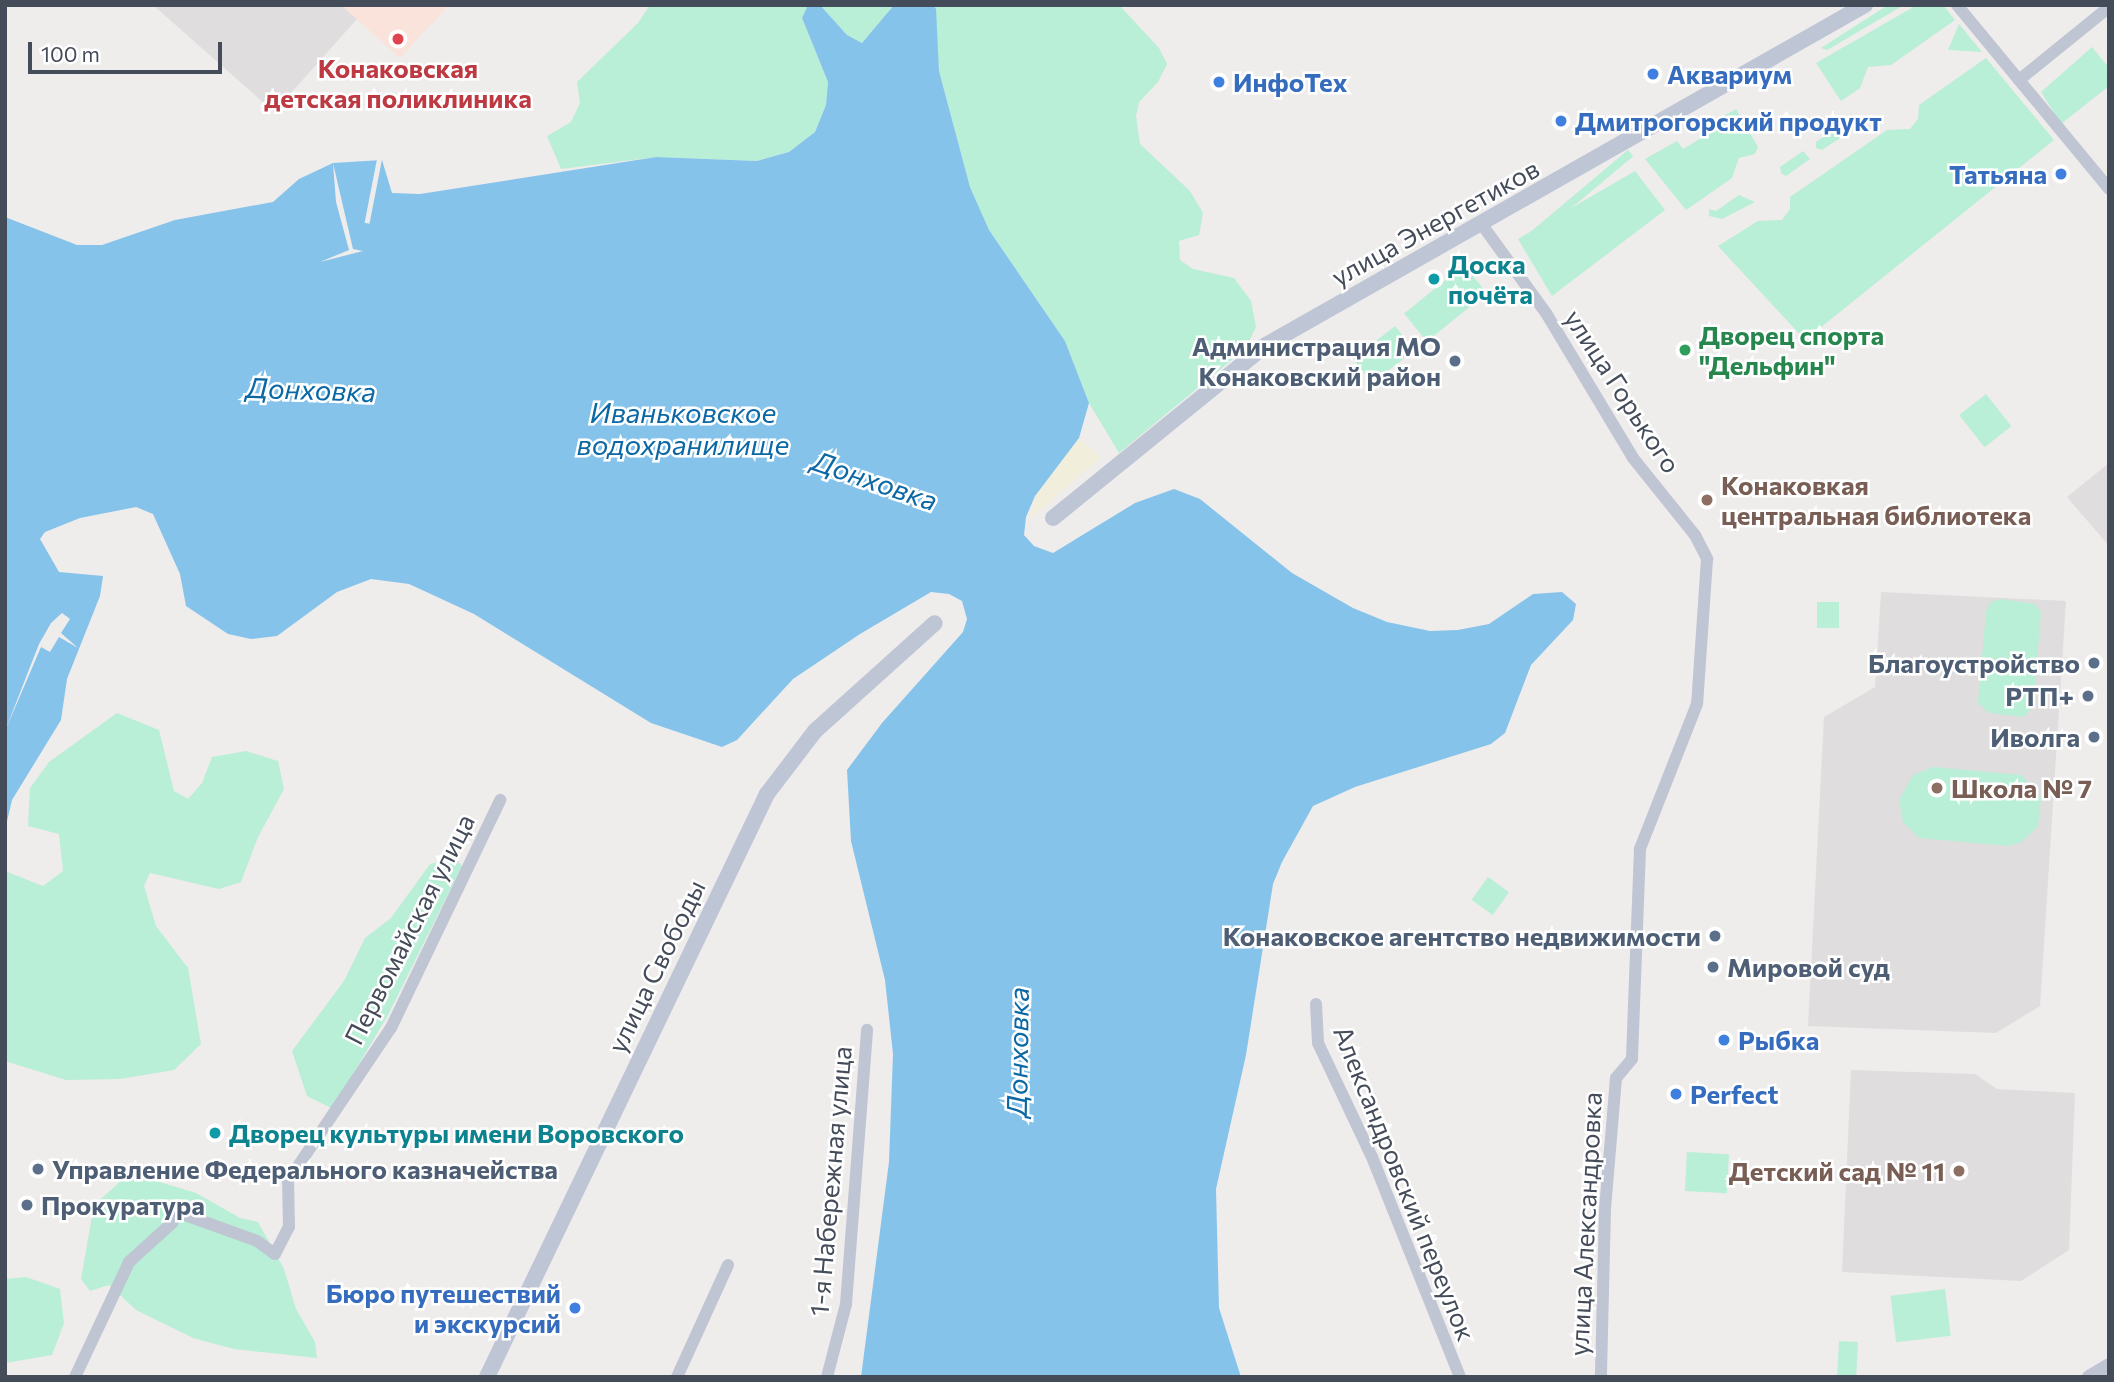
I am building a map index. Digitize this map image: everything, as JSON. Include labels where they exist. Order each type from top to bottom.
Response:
[{"type":"main road","name":"улица Энергетиков","points":[[1053,518],[1266,345],[1483,226],[1865,5]]},
{"type":"main road","name":"улица Свободы","points":[[487,1377],[767,794],[814,732],[935,623]]},
{"type":"street","points":[[1958,5],[2109,190]]},
{"type":"street","points":[[2019,80],[2109,7]]},
{"type":"street","name":"улица Горького","points":[[1483,226],[1545,313],[1633,458],[1695,535],[1707,559],[1697,704],[1640,849],[1637,869]]},
{"type":"street","name":"Первомайская улица","points":[[75,1377],[129,1262],[177,1212],[257,1241],[275,1254],[289,1227],[288,1181],[391,1028],[500,800]]},
{"type":"street","name":"улица Александровка","points":[[1601,1377],[1605,1209],[1616,1078],[1632,1059],[1637,869]]},
{"type":"street","name":"Александровский переулок","points":[[1316,1004],[1318,1043],[1372,1157],[1460,1377]]},
{"type":"street","name":"1-я Набережная улица","points":[[827,1377],[846,1304],[867,1030]]},
{"type":"street","points":[[677,1377],[728,1265]]},
{"type":"street","points":[[2089,1377],[2109,1365]]},
{"type":"shaded area","points":[[153,5],[341,5],[357,19],[274,112]]},
{"type":"shaded area","name":"Конаковская детская поликлиника","points":[[341,5],[449,5],[400,58]]},
{"type":"shaded area","points":[[2109,463],[2109,546],[2067,497]]},
{"type":"shaded area","name":"Школа № 7","points":[[1881,592],[2066,601],[2040,1006],[1996,1033],[1808,1026],[1824,717],[1875,687]]},
{"type":"shaded area","name":"Детский сад № 11","points":[[1851,1070],[1975,1074],[1997,1089],[2075,1093],[2069,1250],[2021,1281],[1842,1272]]},
{"type":"green space","points":[[650,5],[808,5],[802,18],[828,82],[826,105],[815,132],[789,152],[757,161],[656,157],[561,169],[547,136],[571,122],[580,103],[577,82],[638,23]]},
{"type":"green space","points":[[820,5],[894,5],[862,43],[847,35]]},
{"type":"green space","points":[[933,5],[1119,5],[1159,48],[1167,64],[1158,82],[1139,102],[1136,116],[1140,144],[1190,191],[1203,213],[1199,235],[1179,241],[1180,260],[1193,269],[1234,278],[1251,301],[1256,327],[1246,348],[1119,453],[1089,403],[1065,341],[989,230],[970,187],[939,71]]},
{"type":"green space","points":[[1888,5],[1904,5],[1827,50],[1821,48]]},
{"type":"green space","points":[[1917,5],[1943,5],[1955,20],[1891,65],[1868,67],[1860,88],[1841,101],[1816,63]]},
{"type":"green space","points":[[1959,24],[1982,52],[1948,50]]},
{"type":"green space","points":[[2092,47],[2109,68],[2109,86],[2061,124],[2041,92]]},
{"type":"green space","points":[[1986,58],[2054,140],[1805,340],[1718,246],[1758,221],[1782,220],[1790,209],[1790,197],[1887,130],[1910,129],[1918,119],[1919,105]]},
{"type":"green space","points":[[1736,109],[1758,147],[1755,154],[1739,158],[1732,178],[1686,210],[1645,159],[1677,141],[1683,149],[1718,128],[1715,121]]},
{"type":"green space","points":[[1839,126],[1846,134],[1822,150],[1816,148],[1816,142]]},
{"type":"green space","points":[[1628,150],[1633,156],[1533,240],[1528,234]]},
{"type":"green space","points":[[1803,151],[1810,159],[1786,176],[1781,173],[1780,167]]},
{"type":"green space","points":[[1635,171],[1665,210],[1552,296],[1518,239]]},
{"type":"green space","points":[[1739,195],[1755,202],[1722,219],[1709,216],[1709,209],[1716,211]]},
{"type":"green space","points":[[1464,265],[1487,293],[1427,341],[1404,313]]},
{"type":"green space","points":[[1395,326],[1414,350],[1372,383],[1353,359]]},
{"type":"green space","points":[[1986,394],[2011,426],[1984,447],[1959,415]]},
{"type":"green space","points":[[2000,599],[2035,604],[2041,612],[2033,706],[2024,717],[1989,713],[1978,703],[1986,611],[1991,602]]},
{"type":"green space","points":[[1817,602],[1839,602],[1839,628],[1817,628]]},
{"type":"green space","points":[[117,713],[159,730],[174,791],[188,799],[202,783],[212,757],[246,751],[278,761],[284,789],[258,837],[241,882],[219,889],[150,873],[144,886],[156,926],[188,968],[201,1044],[174,1070],[120,1079],[66,1080],[5,1061],[5,871],[43,886],[63,871],[59,834],[28,826],[30,788],[49,762]]},
{"type":"green space","points":[[1933,767],[2022,775],[2041,798],[2038,826],[2022,842],[2008,846],[1919,838],[1903,822],[1899,800],[1913,775]]},
{"type":"green space","points":[[455,858],[462,866],[388,1015],[350,1079],[331,1108],[307,1096],[292,1051],[344,981],[365,938],[391,918],[430,864]]},
{"type":"green space","points":[[1488,877],[1509,892],[1493,915],[1472,900]]},
{"type":"green space","points":[[1687,1152],[1729,1154],[1727,1193],[1685,1191]]},
{"type":"green space","points":[[130,1173],[196,1193],[240,1218],[258,1222],[284,1269],[296,1309],[315,1342],[317,1358],[234,1349],[193,1338],[136,1310],[109,1285],[90,1291],[81,1279],[94,1205]]},
{"type":"green space","points":[[26,1277],[60,1289],[64,1323],[52,1355],[5,1363],[5,1279]]},
{"type":"green space","points":[[1945,1289],[1951,1336],[1896,1342],[1890,1296]]},
{"type":"green space","points":[[1839,1341],[1858,1342],[1856,1377],[1837,1377]]},
{"type":"sand","points":[[1079,438],[1101,457],[1031,518],[1035,496]]},
{"type":"water","name":"Иваньковское водохранилище","points":[[808,5],[820,5],[847,35],[862,43],[894,5],[933,5],[936,9],[939,71],[970,187],[989,230],[1065,341],[1089,403],[1079,438],[1035,496],[1026,517],[1024,535],[1034,546],[1053,553],[1135,503],[1174,489],[1200,499],[1292,573],[1353,608],[1387,622],[1430,631],[1458,630],[1489,624],[1533,594],[1562,592],[1576,604],[1573,620],[1531,665],[1505,733],[1491,744],[1355,787],[1313,806],[1282,862],[1273,884],[1246,1055],[1216,1189],[1219,1308],[1241,1377],[861,1377],[889,1162],[893,1054],[885,980],[851,841],[847,770],[882,723],[963,632],[967,619],[962,601],[949,594],[931,592],[860,634],[793,679],[737,740],[722,747],[651,723],[474,614],[409,584],[371,579],[337,592],[277,636],[251,639],[228,634],[186,606],[180,574],[153,514],[136,507],[80,518],[45,532],[40,539],[59,572],[103,576],[100,596],[67,679],[61,720],[12,800],[5,830],[5,217],[77,245],[102,245],[175,220],[273,202],[299,179],[333,163],[382,160],[392,193],[420,194],[656,157],[757,161],[789,152],[815,132],[826,105],[828,82],[802,18]]},
{"type":"pier","points":[[377,159],[382,160],[370,224],[365,223]]},
{"type":"pier","points":[[333,163],[353,249],[363,251],[320,262],[349,250],[336,202]]},
{"type":"pier","points":[[62,613],[70,619],[61,633],[78,648],[59,637],[50,652],[41,647],[5,731],[39,644],[51,623]]},
{"type":"place","name":"Конаковская детская поликлиника","points":[[398,39]]},
{"type":"place","name":"Аквариум","points":[[1653,74]]},
{"type":"place","name":"ИнфоТех","points":[[1219,82]]},
{"type":"place","name":"Дмитрогорский продукт","points":[[1561,121]]},
{"type":"place","name":"Татьяна","points":[[2061,174]]},
{"type":"place","name":"Доска почёта","points":[[1434,279]]},
{"type":"place","name":"Дворец спорта \"Дельфин\"","points":[[1685,350]]},
{"type":"place","name":"Администрация МО Конаковский район","points":[[1455,361]]},
{"type":"place","name":"Конаковкая центральная библиотека","points":[[1707,500]]},
{"type":"place","name":"Благоустройство","points":[[2094,663]]},
{"type":"place","name":"РТП+","points":[[2088,696]]},
{"type":"place","name":"Иволга","points":[[2094,737]]},
{"type":"place","name":"Школа № 7","points":[[1937,788]]},
{"type":"place","name":"Конаковское агентство недвижимости","points":[[1715,936]]},
{"type":"place","name":"Мировой суд","points":[[1713,967]]},
{"type":"place","name":"Рыбка","points":[[1724,1040]]},
{"type":"place","name":"Perfect","points":[[1676,1094]]},
{"type":"place","name":"Дворец культуры имени Воровского","points":[[215,1133]]},
{"type":"place","name":"Управление Федерального казначейства","points":[[38,1169]]},
{"type":"place","name":"Детский сад № 11","points":[[1959,1171]]},
{"type":"place","name":"Прокуратура","points":[[27,1205]]},
{"type":"place","name":"Бюро путешествий и экскурсий","points":[[575,1308]]},
{"type":"water label","name":"Донховка","points":[[311,389]]},
{"type":"water label","name":"Донховка","points":[[875,480]]},
{"type":"water label","name":"Донховка","points":[[1017,1052]]}]
